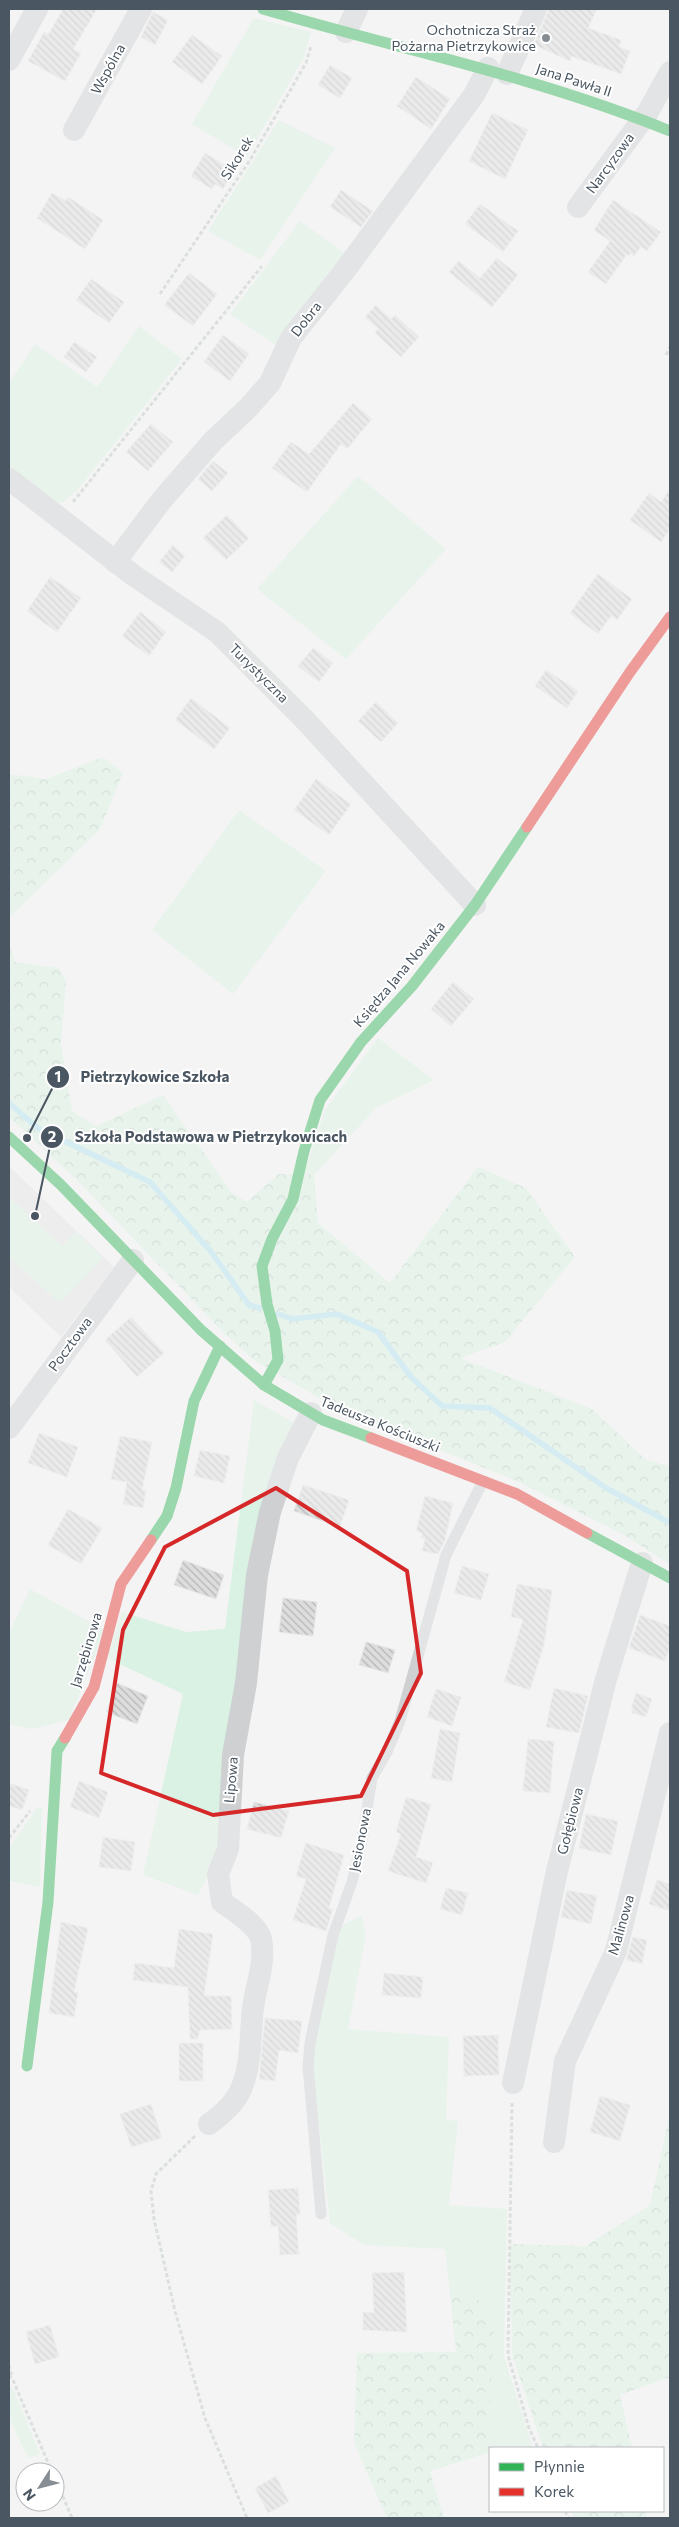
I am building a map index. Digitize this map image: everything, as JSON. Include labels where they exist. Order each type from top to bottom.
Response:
[{"type":"street","points":[[9,60],[37,9]]},
{"type":"street","name":"Wspólna","points":[[74,130],[141,9]]},
{"type":"street","name":"Jana Pawła II","points":[[263,9],[318,26],[498,71],[642,118],[670,131]]},
{"type":"street","points":[[346,32],[357,9]]},
{"type":"street","name":"Dobra","points":[[115,562],[161,501],[213,441],[248,408],[270,383],[291,338],[343,273],[474,95],[498,71],[536,9]]},
{"type":"street","name":"Narcyzowa","points":[[578,207],[642,118],[670,72]]},
{"type":"street","name":"Turystyczna","points":[[9,479],[115,562],[217,632],[304,719],[475,905]]},
{"type":"street","name":"Księdza Jana Nowaka","points":[[264,1385],[278,1360],[274,1326],[267,1304],[262,1266],[272,1238],[293,1199],[304,1151],[320,1100],[361,1042],[412,986],[475,905],[630,672],[670,617]]},
{"type":"street","name":"Tadeusza Kościuszki","points":[[9,1138],[61,1185],[201,1330],[264,1385],[322,1420],[517,1494],[670,1578]]},
{"type":"street","name":"Pocztowa","points":[[9,1428],[133,1260]]},
{"type":"street","name":"Jarzębinowa","points":[[28,2066],[48,1902],[57,1750],[94,1687],[121,1584],[166,1516],[176,1488],[194,1401],[220,1346]]},
{"type":"street","name":"Lipowa","points":[[209,2124],[226,2111],[243,2085],[249,2053],[253,2006],[262,1957],[260,1938],[249,1924],[222,1902],[218,1874],[228,1849],[233,1755],[246,1683],[257,1575],[273,1503],[288,1458],[311,1413]]},
{"type":"street","name":"Gołębiowa","points":[[513,2083],[562,1852],[606,1679],[642,1563]]},
{"type":"street","name":"Malinowa","points":[[554,2142],[565,2061],[616,1951],[670,1733]]},
{"type":"lane","name":"Jesionowa","points":[[321,2214],[308,2066],[310,2044],[333,1935],[352,1882],[362,1840],[372,1778],[388,1752],[400,1721],[446,1555],[483,1481]]},
{"type":"path","name":"Sikorek","points":[[160,294],[250,160],[306,63],[318,26]]},
{"type":"path","points":[[56,514],[74,501],[262,266]]},
{"type":"path","points":[[666,355],[670,347]]},
{"type":"path","points":[[513,2083],[508,2355],[529,2428],[538,2447]]},
{"type":"path","points":[[209,2124],[156,2174],[151,2191],[154,2219],[175,2311],[205,2418],[247,2518]]},
{"type":"path","points":[[9,2365],[13,2380],[48,2462]]},
{"type":"path","points":[[9,2375],[13,2380]]},
{"type":"path","points":[[65,2502],[72,2518]]},
{"type":"highlighted area","points":[[276,1488],[407,1571],[421,1673],[361,1796],[213,1815],[101,1773],[123,1630],[165,1547]]},
{"type":"shaded area","points":[[9,1166],[114,1267],[61,1337],[9,1287]]},
{"type":"green space","points":[[254,18],[311,32],[304,57],[247,157],[192,124]]},
{"type":"green space","points":[[279,120],[335,148],[260,260],[208,231]]},
{"type":"green space","points":[[300,221],[349,256],[276,345],[230,314]]},
{"type":"green space","points":[[139,326],[182,359],[79,488],[65,501],[54,506],[9,472],[9,383],[35,344],[97,387]]},
{"type":"green space","points":[[358,476],[446,549],[346,659],[257,589]]},
{"type":"green space","points":[[103,757],[123,773],[100,829],[9,918],[9,774],[46,779]]},
{"type":"green space","points":[[239,810],[326,871],[233,994],[152,930]]},
{"type":"green space","points":[[9,942],[15,962],[59,968],[66,981],[61,1044],[72,1111],[96,1126],[163,1095],[232,1193],[247,1202],[278,1174],[314,1175],[318,1223],[390,1283],[478,1167],[526,1188],[575,1257],[505,1342],[460,1358],[592,1409],[646,1460],[670,1466],[670,1564],[622,1534],[517,1481],[338,1409],[254,1360],[225,1334],[78,1181],[9,1117]]},
{"type":"green space","points":[[378,1038],[434,1080],[376,1108],[314,1175],[304,1174],[325,1110]]},
{"type":"green space","points":[[9,1197],[62,1246],[76,1232],[103,1258],[60,1303],[9,1257]]},
{"type":"green space","points":[[254,1400],[300,1426],[286,1452],[224,1846],[198,1895],[143,1875],[183,1694],[107,1658],[122,1612],[186,1632],[225,1629]]},
{"type":"green space","points":[[30,1589],[105,1630],[69,1720],[31,1729],[9,1724],[9,1633]]},
{"type":"green space","points":[[42,1807],[40,1887],[9,1881],[9,1848],[37,1808]]},
{"type":"green space","points":[[361,1915],[366,1935],[348,2029],[449,2037],[446,2120],[458,2121],[449,2205],[507,2209],[504,2356],[533,2447],[489,2447],[488,2453],[494,2332],[482,2301],[450,2293],[445,2249],[364,2245],[330,2223],[312,2063],[315,2040],[340,1927]]},
{"type":"green space","points":[[670,2113],[670,2377],[620,2395],[632,2447],[543,2447],[512,2355],[510,2244],[586,2246],[650,2205]]},
{"type":"green space","points":[[450,2293],[482,2301],[494,2332],[488,2453],[430,2471],[444,2518],[387,2518],[354,2443],[357,2353],[456,2352]]},
{"type":"green space","points":[[9,2384],[15,2393],[40,2454],[28,2458],[9,2418]]},
{"type":"green space","points":[[571,2512],[645,2512],[646,2516],[645,2518],[574,2518]]},
{"type":"building","points":[[63,9],[97,9],[73,49],[81,53],[65,81],[28,61],[44,32],[48,35]]},
{"type":"building","points":[[549,9],[597,9],[588,28],[621,40],[619,47],[630,51],[621,74],[571,56],[570,61],[534,45]]},
{"type":"building","points":[[153,12],[168,20],[155,45],[141,37]]},
{"type":"building","points":[[192,35],[222,56],[202,84],[172,62]]},
{"type":"building","points":[[330,65],[352,78],[340,98],[318,85]]},
{"type":"building","points":[[416,77],[450,99],[431,129],[397,106]]},
{"type":"building","points":[[492,113],[528,130],[505,179],[469,161]]},
{"type":"building","points":[[205,153],[234,171],[223,189],[215,184],[212,189],[191,176]]},
{"type":"building","points":[[341,190],[373,211],[361,227],[330,207]]},
{"type":"building","points":[[52,193],[66,201],[68,197],[103,220],[85,249],[37,218]]},
{"type":"building","points":[[613,200],[661,232],[647,251],[641,247],[634,256],[630,253],[629,256],[627,254],[606,284],[588,272],[610,241],[594,230]]},
{"type":"building","points":[[480,204],[518,231],[503,252],[465,224]]},
{"type":"building","points":[[497,258],[518,275],[492,307],[449,272],[459,261],[480,278]]},
{"type":"building","points":[[189,273],[217,294],[193,326],[164,305]]},
{"type":"building","points":[[91,279],[124,302],[109,323],[76,300]]},
{"type":"building","points":[[376,305],[391,319],[395,315],[419,337],[401,357],[375,333],[378,329],[365,317]]},
{"type":"building","points":[[223,335],[249,354],[230,381],[204,362]]},
{"type":"building","points":[[74,342],[97,357],[86,372],[64,357]]},
{"type":"building","points":[[353,403],[372,419],[347,449],[341,444],[307,492],[272,468],[291,442],[309,454]]},
{"type":"building","points":[[151,424],[173,442],[148,471],[126,452]]},
{"type":"building","points":[[213,461],[228,473],[212,491],[198,479]]},
{"type":"building","points":[[670,489],[670,529],[661,542],[630,520],[649,493],[661,502]]},
{"type":"building","points":[[227,515],[249,538],[226,560],[203,538]]},
{"type":"building","points":[[173,545],[185,556],[172,572],[159,562]]},
{"type":"building","points":[[598,574],[632,599],[617,620],[611,616],[598,634],[570,613]]},
{"type":"building","points":[[50,577],[81,598],[57,632],[27,611]]},
{"type":"building","points":[[140,612],[166,632],[149,656],[122,636]]},
{"type":"building","points":[[313,648],[333,663],[319,682],[298,666]]},
{"type":"building","points":[[546,670],[578,691],[567,708],[535,686]]},
{"type":"building","points":[[191,698],[230,728],[214,749],[175,720]]},
{"type":"building","points":[[376,702],[398,723],[381,742],[358,721]]},
{"type":"building","points":[[316,779],[351,804],[329,835],[294,810]]},
{"type":"building","points":[[453,982],[474,999],[451,1026],[431,1009]]},
{"type":"building","points":[[131,1317],[164,1353],[137,1377],[105,1340]]},
{"type":"building","points":[[39,1433],[78,1447],[67,1477],[28,1463]]},
{"type":"building","points":[[120,1436],[152,1442],[142,1490],[146,1490],[143,1508],[123,1504],[127,1482],[111,1479]]},
{"type":"building","points":[[200,1450],[230,1456],[224,1483],[194,1476]]},
{"type":"building","points":[[303,1485],[349,1500],[340,1527],[294,1511]]},
{"type":"building","points":[[425,1496],[453,1503],[445,1540],[438,1554],[422,1551],[425,1539],[421,1538],[422,1533],[416,1531]]},
{"type":"building","points":[[68,1509],[102,1528],[81,1564],[48,1545]]},
{"type":"building","points":[[183,1560],[224,1575],[216,1599],[174,1585]]},
{"type":"building","points":[[462,1566],[489,1574],[481,1600],[454,1593]]},
{"type":"building","points":[[517,1584],[552,1590],[544,1645],[530,1690],[504,1682],[523,1619],[511,1617]]},
{"type":"building","points":[[283,1598],[317,1602],[313,1636],[279,1632]]},
{"type":"building","points":[[640,1615],[670,1626],[670,1647],[665,1661],[629,1648]]},
{"type":"building","points":[[366,1642],[395,1650],[388,1673],[359,1665]]},
{"type":"building","points":[[117,1683],[148,1696],[137,1724],[106,1712]]},
{"type":"building","points":[[554,1688],[588,1696],[579,1733],[546,1727]]},
{"type":"building","points":[[436,1689],[461,1697],[452,1726],[427,1717]]},
{"type":"building","points":[[636,1693],[652,1699],[646,1717],[632,1713]]},
{"type":"building","points":[[440,1729],[460,1733],[452,1782],[431,1778]]},
{"type":"building","points":[[528,1739],[554,1741],[550,1793],[523,1791]]},
{"type":"building","points":[[79,1781],[108,1792],[99,1818],[70,1807]]},
{"type":"building","points":[[9,1783],[29,1790],[22,1810],[9,1806]]},
{"type":"building","points":[[406,1797],[431,1804],[416,1857],[433,1863],[426,1883],[388,1871],[401,1834],[396,1832]]},
{"type":"building","points":[[254,1802],[289,1811],[281,1838],[247,1829]]},
{"type":"building","points":[[586,1814],[618,1821],[611,1855],[579,1848]]},
{"type":"building","points":[[103,1837],[135,1842],[131,1871],[99,1867]]},
{"type":"building","points":[[306,1843],[344,1855],[329,1908],[333,1909],[326,1931],[293,1920],[306,1879],[296,1876]]},
{"type":"building","points":[[657,1880],[670,1884],[670,1911],[649,1904]]},
{"type":"building","points":[[446,1888],[468,1893],[462,1915],[440,1909]]},
{"type":"building","points":[[567,1890],[597,1896],[591,1924],[561,1917]]},
{"type":"building","points":[[61,1922],[88,1928],[74,1992],[78,1993],[74,2017],[49,2013]]},
{"type":"building","points":[[179,1929],[213,1934],[204,1996],[231,1996],[232,2029],[200,2030],[198,2039],[190,2039],[188,1987],[133,1980],[135,1963],[174,1968]]},
{"type":"building","points":[[633,1937],[647,1940],[642,1964],[626,1960]]},
{"type":"building","points":[[384,1973],[423,1977],[421,1998],[382,1995]]},
{"type":"building","points":[[265,2018],[302,2021],[298,2053],[279,2050],[275,2081],[259,2079]]},
{"type":"building","points":[[498,2035],[499,2075],[464,2076],[463,2036]]},
{"type":"building","points":[[179,2043],[203,2043],[203,2081],[179,2081]]},
{"type":"building","points":[[600,2096],[630,2105],[620,2141],[590,2132]]},
{"type":"building","points":[[151,2104],[162,2138],[131,2147],[120,2114]]},
{"type":"building","points":[[298,2188],[300,2214],[296,2215],[299,2254],[280,2255],[278,2226],[271,2227],[268,2190]]},
{"type":"building","points":[[404,2272],[407,2332],[363,2330],[363,2312],[374,2313],[372,2273]]},
{"type":"building","points":[[50,2325],[59,2357],[35,2364],[26,2332]]},
{"type":"building","points":[[276,2476],[289,2502],[268,2513],[255,2488]]},
{"type":"waterway","points":[[9,1103],[39,1129],[150,1182],[212,1253],[249,1305],[260,1308]]},
{"type":"waterway","points":[[278,1314],[293,1319],[337,1314],[378,1332],[411,1377],[442,1406],[490,1408],[606,1488],[670,1523]]},
{"type":"traffic: fast","points":[[263,9],[519,79],[620,112],[670,131]]},
{"type":"traffic: fast","points":[[264,1385],[278,1360],[275,1331],[267,1304],[262,1266],[272,1239],[293,1199],[304,1151],[320,1100],[361,1042],[412,986],[475,905],[527,827]]},
{"type":"traffic: fast","points":[[9,1137],[61,1185],[201,1330],[264,1385],[323,1420],[371,1438]]},
{"type":"traffic: fast","points":[[151,1540],[167,1516],[176,1488],[194,1401],[220,1346]]},
{"type":"traffic: fast","points":[[587,1533],[670,1578]]},
{"type":"traffic: fast","points":[[27,2066],[48,1902],[57,1751],[65,1738]]},
{"type":"traffic: jam","points":[[527,827],[630,672],[670,617]]},
{"type":"traffic: jam","points":[[371,1438],[517,1494],[587,1533]]},
{"type":"traffic: jam","points":[[65,1738],[94,1687],[121,1584],[151,1540]]},
{"type":"place","name":"Ochotnicza Straż Pożarna Pietrzykowice","points":[[546,38]]},
{"type":"place","name":"Pietrzykowice Szkoła","points":[[27,1138]]},
{"type":"place","name":"Szkoła Podstawowa w Pietrzykowicach","points":[[35,1216]]}]
